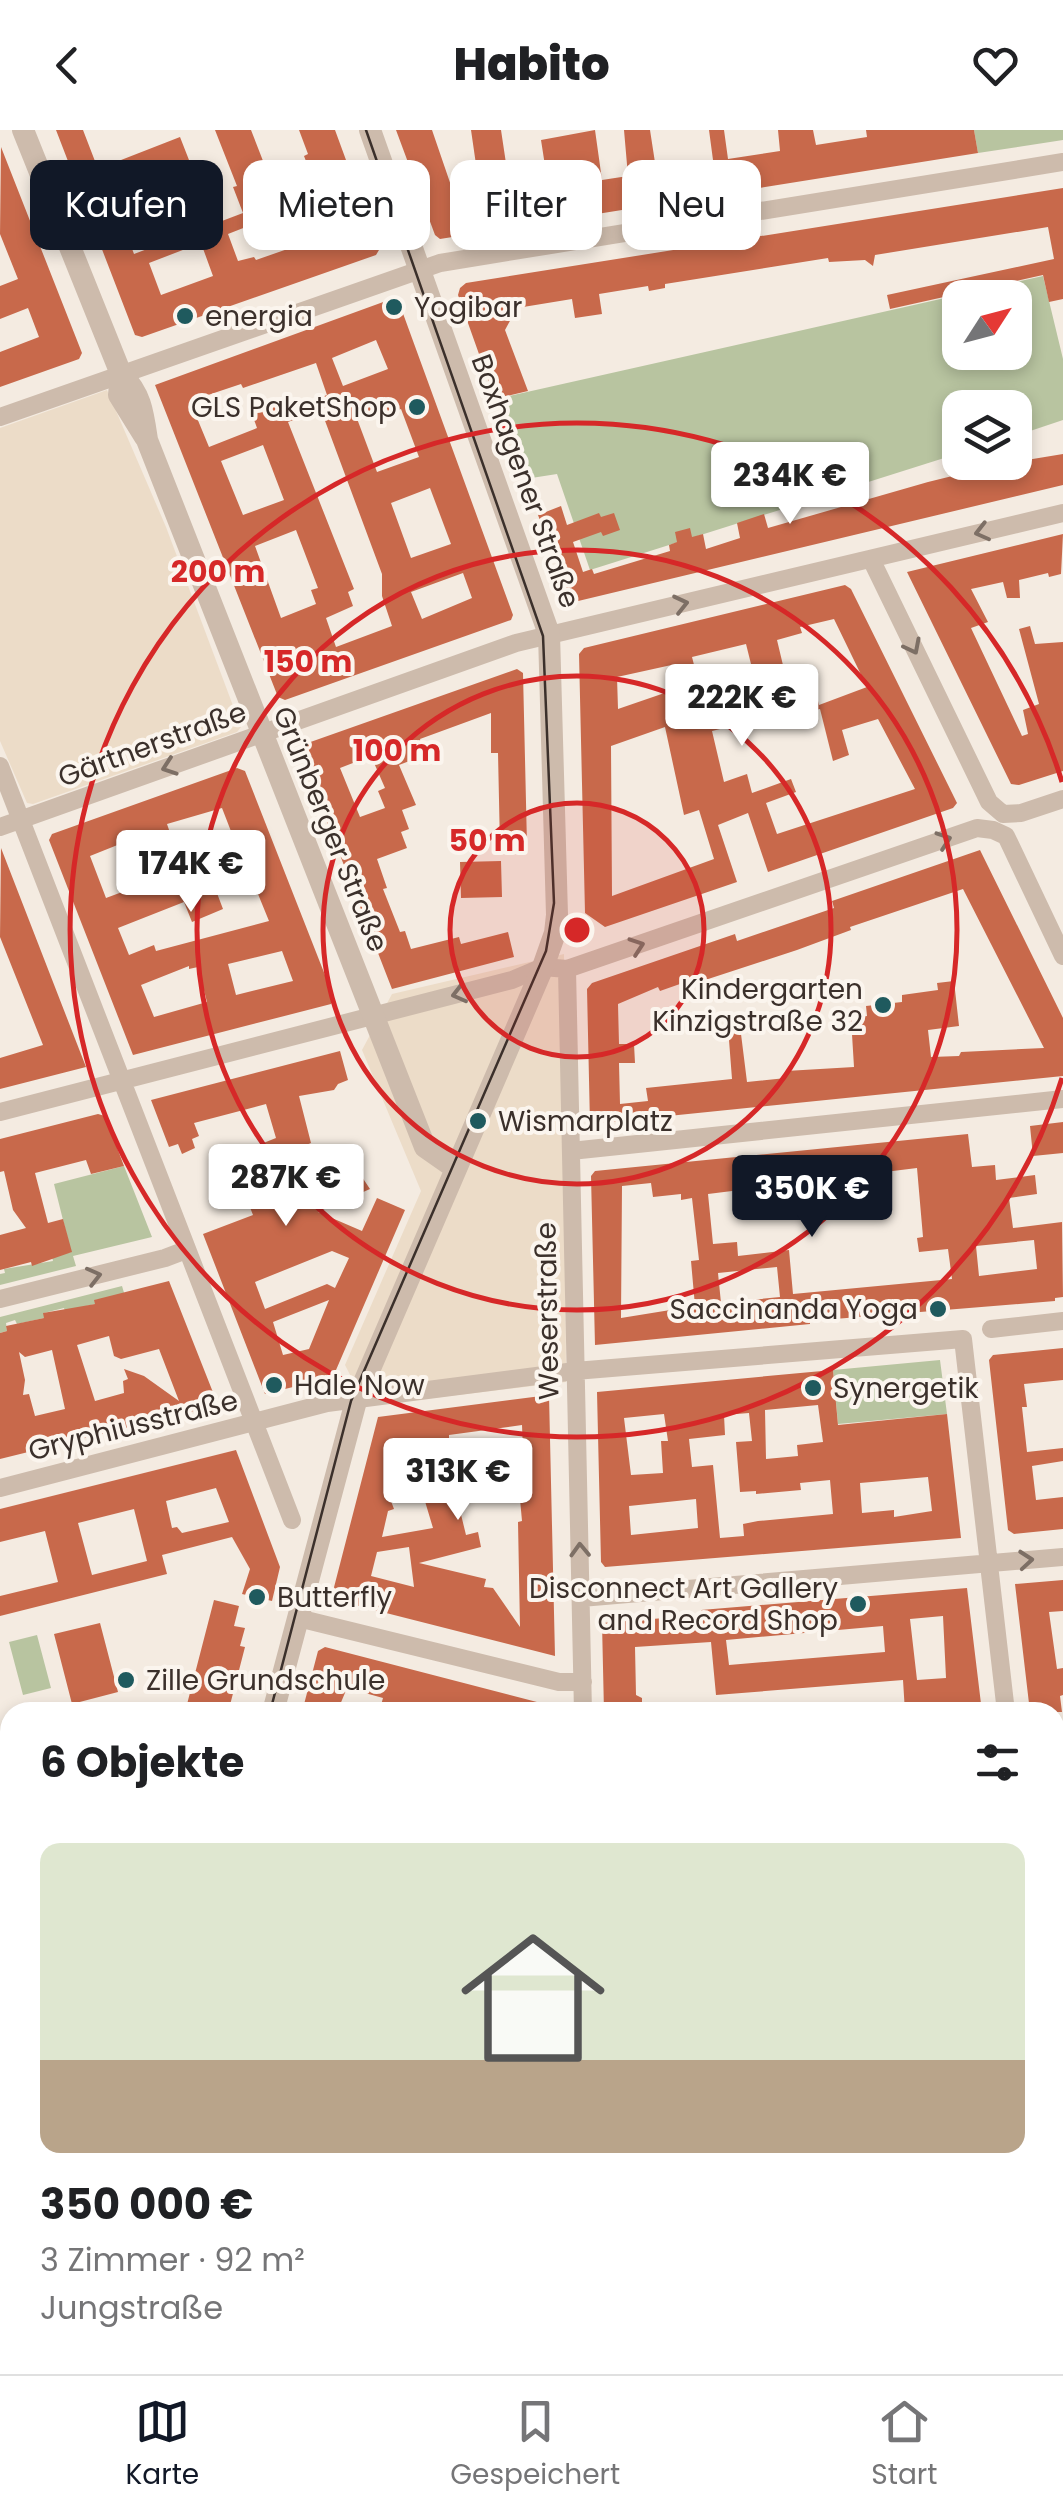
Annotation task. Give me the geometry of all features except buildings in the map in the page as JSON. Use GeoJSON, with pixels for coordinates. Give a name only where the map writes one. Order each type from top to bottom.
{"type":"FeatureCollection","features":[{"type":"Feature","properties":{"kind":"street","name":"Grünberger Straße"},"geometry":{"type":"LineString","coordinates":[[23,130],[120,374],[136,388],[147,440],[372,1016]]}},
{"type":"Feature","properties":{"kind":"street","name":"Boxhagener Straße"},"geometry":{"type":"LineString","coordinates":[[276,1702],[356,1401],[455,1168],[555,968],[558,899],[548,634],[370,130]]}},
{"type":"Feature","properties":{"kind":"street"},"geometry":{"type":"LineString","coordinates":[[0,416],[444,262],[1063,162]]}},
{"type":"Feature","properties":{"kind":"street","name":"Gärtnerstraße"},"geometry":{"type":"LineString","coordinates":[[0,827],[548,634],[1063,513]]}},
{"type":"Feature","properties":{"kind":"street"},"geometry":{"type":"LineString","coordinates":[[871,559],[1063,956]]}},
{"type":"Feature","properties":{"kind":"street"},"geometry":{"type":"LineString","coordinates":[[0,766],[292,1520]]}},
{"type":"Feature","properties":{"kind":"street"},"geometry":{"type":"LineString","coordinates":[[0,1112],[555,968],[1063,799]]}},
{"type":"Feature","properties":{"kind":"street","name":"Weserstraße"},"geometry":{"type":"LineString","coordinates":[[555,968],[571,1151],[583,1702]]}},
{"type":"Feature","properties":{"kind":"street"},"geometry":{"type":"LineString","coordinates":[[372,1016],[425,1147],[455,1168]]}},
{"type":"Feature","properties":{"kind":"street"},"geometry":{"type":"LineString","coordinates":[[571,1151],[1063,1098]]}},
{"type":"Feature","properties":{"kind":"street"},"geometry":{"type":"LineString","coordinates":[[0,1299],[186,1250]]}},
{"type":"Feature","properties":{"kind":"street"},"geometry":{"type":"LineString","coordinates":[[991,1329],[1063,1321]]}},
{"type":"Feature","properties":{"kind":"street","name":"Gryphiusstraße"},"geometry":{"type":"LineString","coordinates":[[0,1488],[327,1404],[576,1371],[963,1339],[989,1563]]}},
{"type":"Feature","properties":{"kind":"street"},"geometry":{"type":"LineString","coordinates":[[582,1598],[1063,1557]]}},
{"type":"Feature","properties":{"kind":"street"},"geometry":{"type":"LineString","coordinates":[[989,1563],[1005,1702]]}},
{"type":"Feature","properties":{"kind":"street"},"geometry":{"type":"LineString","coordinates":[[298,1618],[560,1682],[583,1682]]}},
{"type":"Feature","properties":{"kind":"green space"},"geometry":{"type":"Polygon","coordinates":[[[974,130],[1063,130],[1063,140],[978,153],[974,130]]]}},
{"type":"Feature","properties":{"kind":"green space"},"geometry":{"type":"Polygon","coordinates":[[[1043,276],[1063,359],[1063,420],[1032,430],[1032,390],[942,390],[942,459],[590,570],[557,474],[525,479],[496,399],[942,299],[942,370],[1032,370],[1032,280],[1025,280],[1043,276]]]}},
{"type":"Feature","properties":{"kind":"green space"},"geometry":{"type":"Polygon","coordinates":[[[124,1166],[152,1237],[73,1256],[76,1266],[0,1285],[4,1269],[53,1261],[52,1257],[71,1252],[54,1184],[124,1166]]]}},
{"type":"Feature","properties":{"kind":"green space"},"geometry":{"type":"Polygon","coordinates":[[[122,1286],[125,1296],[44,1313],[44,1318],[17,1324],[15,1320],[6,1323],[7,1331],[0,1333],[0,1317],[122,1286]]]}},
{"type":"Feature","properties":{"kind":"green space"},"geometry":{"type":"Polygon","coordinates":[[[940,1360],[947,1414],[838,1424],[833,1370],[940,1360]]]}},
{"type":"Feature","properties":{"kind":"green space"},"geometry":{"type":"Polygon","coordinates":[[[37,1635],[51,1688],[23,1695],[9,1642],[37,1635]]]}},
{"type":"Feature","properties":{"kind":"shaded area"},"geometry":{"type":"Polygon","coordinates":[[[107,390],[166,527],[241,727],[237,732],[27,803],[0,741],[0,428],[107,390]]]}},
{"type":"Feature","properties":{"kind":"shaded area","name":"Wismarplatz"},"geometry":{"type":"Polygon","coordinates":[[[564,954],[566,1382],[366,1406],[345,1365],[421,1191],[362,1050],[392,994],[564,954]]]}},
{"type":"Feature","properties":{"kind":"tram line"},"geometry":{"type":"LineString","coordinates":[[273,1702],[351,1401],[546,951],[554,903],[543,636],[366,130]]}},
{"type":"Feature","properties":{"kind":"place","name":"Yogibar"},"geometry":{"type":"Point","coordinates":[394,307]}},
{"type":"Feature","properties":{"kind":"place","name":"energia"},"geometry":{"type":"Point","coordinates":[185,316]}},
{"type":"Feature","properties":{"kind":"place","name":"GLS PaketShop"},"geometry":{"type":"Point","coordinates":[417,407]}},
{"type":"Feature","properties":{"kind":"place","name":"Kindergarten Kinzigstraße 32"},"geometry":{"type":"Point","coordinates":[883,1005]}},
{"type":"Feature","properties":{"kind":"place","name":"Wismarplatz"},"geometry":{"type":"Point","coordinates":[478,1121]}},
{"type":"Feature","properties":{"kind":"place","name":"Saccinanda Yoga"},"geometry":{"type":"Point","coordinates":[938,1309]}},
{"type":"Feature","properties":{"kind":"place","name":"Hale Now"},"geometry":{"type":"Point","coordinates":[274,1385]}},
{"type":"Feature","properties":{"kind":"place","name":"Synergetik"},"geometry":{"type":"Point","coordinates":[813,1388]}},
{"type":"Feature","properties":{"kind":"place","name":"Butterfly"},"geometry":{"type":"Point","coordinates":[257,1597]}},
{"type":"Feature","properties":{"kind":"place","name":"Disconnect Art Gallery and Record Shop"},"geometry":{"type":"Point","coordinates":[858,1604]}},
{"type":"Feature","properties":{"kind":"place","name":"Zille Grundschule"},"geometry":{"type":"Point","coordinates":[126,1680]}}]}
